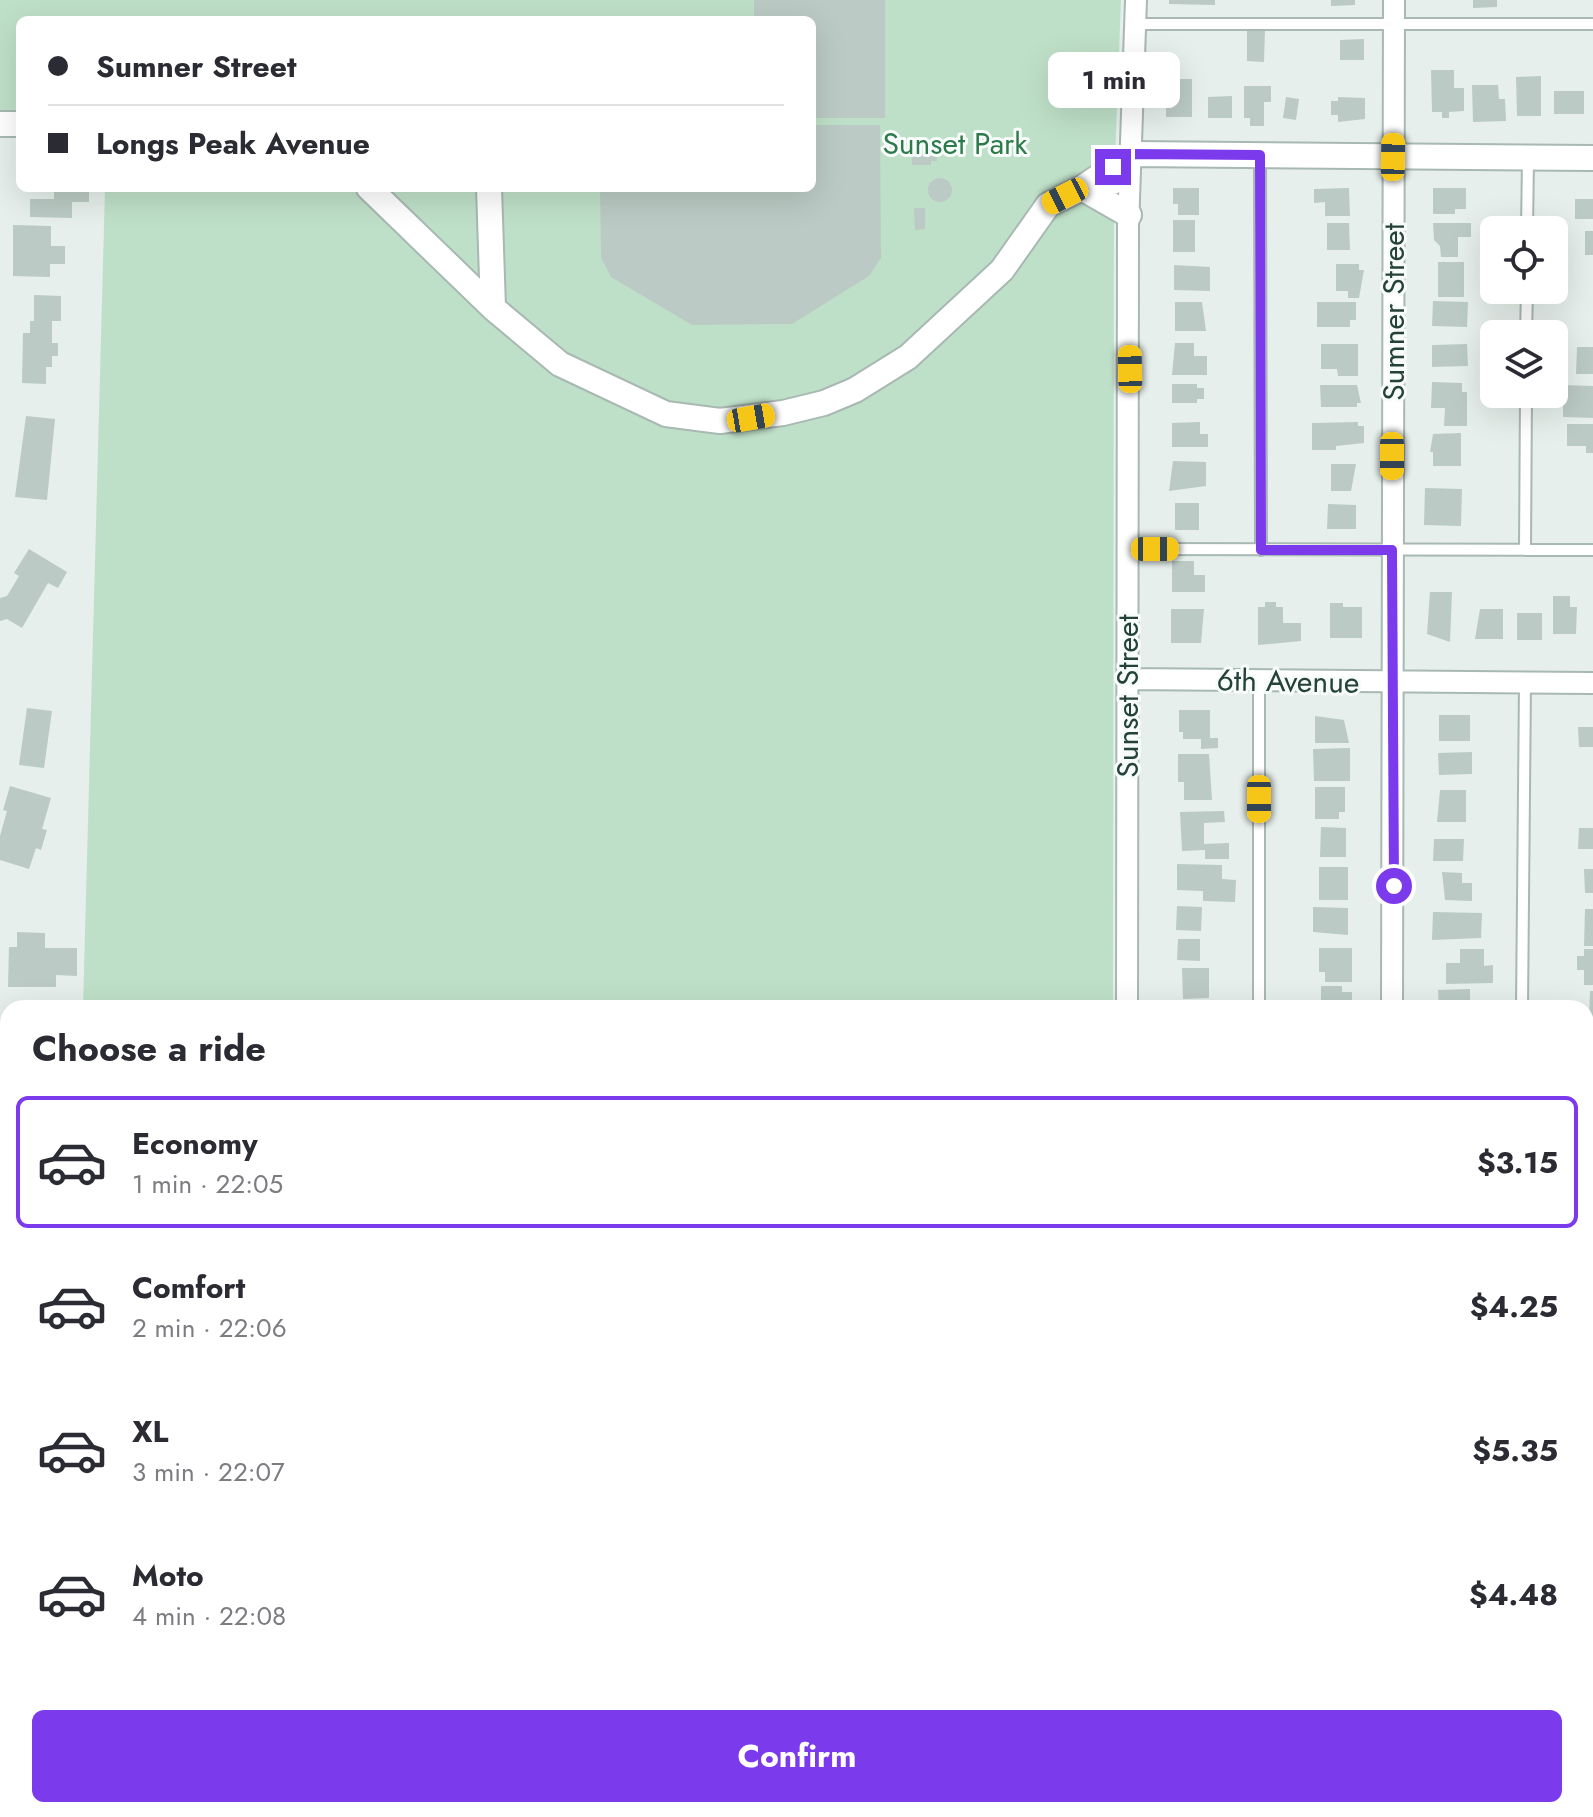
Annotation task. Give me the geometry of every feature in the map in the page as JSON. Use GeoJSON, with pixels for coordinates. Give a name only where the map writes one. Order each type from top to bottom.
{"type":"FeatureCollection","features":[{"type":"Feature","properties":{"kind":"street","name":"Sunset Street"},"geometry":{"type":"LineString","coordinates":[[1127,1000],[1129,215],[1136,0]]}},
{"type":"Feature","properties":{"kind":"street","name":"Sumner Street"},"geometry":{"type":"LineString","coordinates":[[1392,1000],[1394,0]]}},
{"type":"Feature","properties":{"kind":"street"},"geometry":{"type":"LineString","coordinates":[[373,192],[493,308],[560,364],[666,414],[720,421],[783,413],[846,395],[908,357],[1002,270],[1048,205],[1082,188],[1132,154],[1593,158]]}},
{"type":"Feature","properties":{"kind":"street"},"geometry":{"type":"LineString","coordinates":[[1082,188],[1129,215]]}},
{"type":"Feature","properties":{"kind":"street"},"geometry":{"type":"LineString","coordinates":[[489,192],[493,308]]}},
{"type":"Feature","properties":{"kind":"street","name":"6th Avenue"},"geometry":{"type":"LineString","coordinates":[[1128,679],[1593,683]]}},
{"type":"Feature","properties":{"kind":"lane"},"geometry":{"type":"LineString","coordinates":[[1136,24],[1593,24]]}},
{"type":"Feature","properties":{"kind":"lane"},"geometry":{"type":"LineString","coordinates":[[1260,155],[1261,550]]}},
{"type":"Feature","properties":{"kind":"lane"},"geometry":{"type":"LineString","coordinates":[[1527,216],[1528,158]]}},
{"type":"Feature","properties":{"kind":"lane"},"geometry":{"type":"LineString","coordinates":[[1525,550],[1526,408]]}},
{"type":"Feature","properties":{"kind":"lane"},"geometry":{"type":"LineString","coordinates":[[1128,549],[1593,550]]}},
{"type":"Feature","properties":{"kind":"lane"},"geometry":{"type":"LineString","coordinates":[[1259,680],[1259,1000]]}},
{"type":"Feature","properties":{"kind":"lane"},"geometry":{"type":"LineString","coordinates":[[1522,1000],[1525,683]]}},
{"type":"Feature","properties":{"kind":"green space","name":"Sunset Park"},"geometry":{"type":"Polygon","coordinates":[[[0,0],[1121,0],[1114,188],[1113,1000],[83,1000],[105,192],[816,192],[816,16],[16,16],[16,110],[0,110],[0,0]]]}},
{"type":"Feature","properties":{"kind":"building"},"geometry":{"type":"Polygon","coordinates":[[[754,0],[885,0],[885,118],[816,118],[816,16],[754,16],[754,0]]]}},
{"type":"Feature","properties":{"kind":"building"},"geometry":{"type":"Polygon","coordinates":[[[1169,0],[1215,0],[1215,5],[1169,4],[1169,0]]]}},
{"type":"Feature","properties":{"kind":"building"},"geometry":{"type":"Polygon","coordinates":[[[1331,0],[1355,0],[1355,5],[1331,6],[1331,0]]]}},
{"type":"Feature","properties":{"kind":"building"},"geometry":{"type":"Polygon","coordinates":[[[1473,0],[1497,0],[1497,7],[1473,8],[1473,0]]]}},
{"type":"Feature","properties":{"kind":"building"},"geometry":{"type":"Polygon","coordinates":[[[1247,30],[1265,30],[1264,62],[1247,61],[1247,30]]]}},
{"type":"Feature","properties":{"kind":"building"},"geometry":{"type":"Polygon","coordinates":[[[1364,39],[1364,60],[1340,60],[1340,40],[1364,39]]]}},
{"type":"Feature","properties":{"kind":"building"},"geometry":{"type":"Polygon","coordinates":[[[1431,70],[1454,70],[1454,88],[1464,88],[1464,111],[1449,112],[1449,118],[1442,118],[1442,112],[1432,112],[1431,70]]]}},
{"type":"Feature","properties":{"kind":"building"},"geometry":{"type":"Polygon","coordinates":[[[1541,76],[1541,116],[1517,116],[1516,77],[1541,76]]]}},
{"type":"Feature","properties":{"kind":"building"},"geometry":{"type":"Polygon","coordinates":[[[1172,79],[1192,79],[1192,117],[1166,117],[1166,99],[1172,99],[1172,79]]]}},
{"type":"Feature","properties":{"kind":"building"},"geometry":{"type":"Polygon","coordinates":[[[1472,85],[1498,85],[1499,99],[1505,99],[1506,121],[1473,122],[1472,85]]]}},
{"type":"Feature","properties":{"kind":"building"},"geometry":{"type":"Polygon","coordinates":[[[1244,86],[1271,86],[1271,102],[1264,102],[1264,126],[1250,126],[1250,118],[1244,118],[1244,86]]]}},
{"type":"Feature","properties":{"kind":"building"},"geometry":{"type":"Polygon","coordinates":[[[1554,91],[1584,91],[1584,114],[1554,114],[1554,91]]]}},
{"type":"Feature","properties":{"kind":"building"},"geometry":{"type":"Polygon","coordinates":[[[1232,96],[1232,118],[1208,118],[1208,97],[1232,96]]]}},
{"type":"Feature","properties":{"kind":"building"},"geometry":{"type":"Polygon","coordinates":[[[1286,97],[1299,99],[1296,120],[1283,118],[1286,97]]]}},
{"type":"Feature","properties":{"kind":"building"},"geometry":{"type":"Polygon","coordinates":[[[1338,97],[1365,98],[1365,119],[1338,122],[1338,115],[1331,115],[1331,101],[1338,101],[1338,97]]]}},
{"type":"Feature","properties":{"kind":"building"},"geometry":{"type":"Polygon","coordinates":[[[816,125],[880,125],[881,258],[869,276],[792,324],[692,325],[611,277],[601,258],[600,192],[816,192],[816,125]]]}},
{"type":"Feature","properties":{"kind":"building"},"geometry":{"type":"Polygon","coordinates":[[[912,149],[932,149],[932,154],[937,154],[937,161],[931,161],[931,165],[912,165],[912,149]]]}},
{"type":"Feature","properties":{"kind":"building"},"geometry":{"type":"Polygon","coordinates":[[[940,178],[949,181],[952,190],[949,199],[940,202],[931,199],[928,190],[931,181],[940,178]]]}},
{"type":"Feature","properties":{"kind":"building"},"geometry":{"type":"Polygon","coordinates":[[[1173,188],[1199,188],[1199,215],[1178,215],[1178,204],[1173,204],[1173,188]]]}},
{"type":"Feature","properties":{"kind":"building"},"geometry":{"type":"Polygon","coordinates":[[[1349,188],[1350,216],[1325,216],[1325,202],[1314,203],[1314,189],[1349,188]]]}},
{"type":"Feature","properties":{"kind":"building"},"geometry":{"type":"Polygon","coordinates":[[[1433,188],[1466,188],[1466,209],[1455,209],[1455,214],[1433,214],[1433,188]]]}},
{"type":"Feature","properties":{"kind":"building"},"geometry":{"type":"Polygon","coordinates":[[[54,192],[89,192],[89,202],[72,202],[72,218],[30,217],[30,199],[54,199],[54,192]]]}},
{"type":"Feature","properties":{"kind":"building"},"geometry":{"type":"Polygon","coordinates":[[[1575,199],[1593,199],[1593,219],[1575,219],[1575,199]]]}},
{"type":"Feature","properties":{"kind":"building"},"geometry":{"type":"Polygon","coordinates":[[[914,208],[925,208],[925,229],[915,230],[914,208]]]}},
{"type":"Feature","properties":{"kind":"building"},"geometry":{"type":"Polygon","coordinates":[[[1173,220],[1195,220],[1195,252],[1173,252],[1173,220]]]}},
{"type":"Feature","properties":{"kind":"building"},"geometry":{"type":"Polygon","coordinates":[[[1327,223],[1349,223],[1350,250],[1327,250],[1327,223]]]}},
{"type":"Feature","properties":{"kind":"building"},"geometry":{"type":"Polygon","coordinates":[[[1433,223],[1471,223],[1471,237],[1458,237],[1458,257],[1441,257],[1440,246],[1434,240],[1433,223]]]}},
{"type":"Feature","properties":{"kind":"building"},"geometry":{"type":"Polygon","coordinates":[[[13,225],[51,226],[51,246],[65,246],[65,264],[50,264],[50,277],[13,276],[13,225]]]}},
{"type":"Feature","properties":{"kind":"building"},"geometry":{"type":"Polygon","coordinates":[[[1585,231],[1593,231],[1593,255],[1585,255],[1585,231]]]}},
{"type":"Feature","properties":{"kind":"building"},"geometry":{"type":"Polygon","coordinates":[[[1438,262],[1464,262],[1464,297],[1438,297],[1438,262]]]}},
{"type":"Feature","properties":{"kind":"building"},"geometry":{"type":"Polygon","coordinates":[[[1336,264],[1359,264],[1359,270],[1364,270],[1359,298],[1348,298],[1348,291],[1336,291],[1336,264]]]}},
{"type":"Feature","properties":{"kind":"building"},"geometry":{"type":"Polygon","coordinates":[[[1174,265],[1210,267],[1210,291],[1174,290],[1174,265]]]}},
{"type":"Feature","properties":{"kind":"building"},"geometry":{"type":"Polygon","coordinates":[[[34,295],[61,296],[61,321],[52,321],[52,343],[58,343],[58,356],[52,356],[52,367],[46,367],[46,384],[22,383],[23,333],[30,333],[30,321],[34,321],[34,295]]]}},
{"type":"Feature","properties":{"kind":"building"},"geometry":{"type":"Polygon","coordinates":[[[1433,301],[1468,302],[1467,327],[1432,326],[1433,301]]]}},
{"type":"Feature","properties":{"kind":"building"},"geometry":{"type":"Polygon","coordinates":[[[1175,302],[1202,302],[1206,331],[1175,331],[1175,302]]]}},
{"type":"Feature","properties":{"kind":"building"},"geometry":{"type":"Polygon","coordinates":[[[1317,302],[1356,302],[1356,320],[1350,320],[1350,327],[1317,327],[1317,302]]]}},
{"type":"Feature","properties":{"kind":"building"},"geometry":{"type":"Polygon","coordinates":[[[1175,343],[1194,343],[1194,356],[1207,356],[1207,375],[1172,375],[1175,343]]]}},
{"type":"Feature","properties":{"kind":"building"},"geometry":{"type":"Polygon","coordinates":[[[1321,344],[1358,344],[1358,376],[1338,376],[1337,369],[1321,369],[1321,344]]]}},
{"type":"Feature","properties":{"kind":"building"},"geometry":{"type":"Polygon","coordinates":[[[1467,344],[1468,366],[1432,367],[1432,345],[1467,344]]]}},
{"type":"Feature","properties":{"kind":"building"},"geometry":{"type":"Polygon","coordinates":[[[1577,347],[1593,347],[1593,374],[1576,374],[1577,347]]]}},
{"type":"Feature","properties":{"kind":"building"},"geometry":{"type":"Polygon","coordinates":[[[1432,382],[1462,383],[1462,392],[1467,392],[1467,426],[1444,426],[1445,408],[1431,408],[1432,382]]]}},
{"type":"Feature","properties":{"kind":"building"},"geometry":{"type":"Polygon","coordinates":[[[1172,384],[1197,384],[1197,388],[1204,388],[1204,399],[1197,399],[1197,403],[1172,403],[1172,384]]]}},
{"type":"Feature","properties":{"kind":"building"},"geometry":{"type":"Polygon","coordinates":[[[1320,385],[1357,385],[1361,403],[1357,403],[1357,407],[1321,407],[1320,385]]]}},
{"type":"Feature","properties":{"kind":"building"},"geometry":{"type":"Polygon","coordinates":[[[1568,385],[1593,386],[1593,418],[1563,417],[1563,408],[1568,408],[1568,385]]]}},
{"type":"Feature","properties":{"kind":"building"},"geometry":{"type":"Polygon","coordinates":[[[26,416],[55,419],[47,500],[15,497],[26,416]]]}},
{"type":"Feature","properties":{"kind":"building"},"geometry":{"type":"Polygon","coordinates":[[[1200,422],[1200,434],[1208,434],[1208,447],[1172,447],[1172,423],[1200,422]]]}},
{"type":"Feature","properties":{"kind":"building"},"geometry":{"type":"Polygon","coordinates":[[[1358,422],[1358,426],[1364,426],[1364,443],[1336,446],[1336,450],[1312,450],[1312,423],[1358,422]]]}},
{"type":"Feature","properties":{"kind":"building"},"geometry":{"type":"Polygon","coordinates":[[[1567,424],[1593,424],[1593,453],[1586,453],[1586,446],[1567,446],[1567,424]]]}},
{"type":"Feature","properties":{"kind":"building"},"geometry":{"type":"Polygon","coordinates":[[[1461,433],[1461,466],[1433,466],[1433,452],[1430,452],[1433,434],[1461,433]]]}},
{"type":"Feature","properties":{"kind":"building"},"geometry":{"type":"Polygon","coordinates":[[[1173,461],[1206,462],[1206,486],[1169,491],[1173,461]]]}},
{"type":"Feature","properties":{"kind":"building"},"geometry":{"type":"Polygon","coordinates":[[[1331,464],[1356,464],[1351,491],[1331,491],[1331,464]]]}},
{"type":"Feature","properties":{"kind":"building"},"geometry":{"type":"Polygon","coordinates":[[[1425,488],[1462,489],[1461,526],[1424,525],[1425,488]]]}},
{"type":"Feature","properties":{"kind":"building"},"geometry":{"type":"Polygon","coordinates":[[[1175,503],[1199,503],[1199,530],[1175,530],[1175,503]]]}},
{"type":"Feature","properties":{"kind":"building"},"geometry":{"type":"Polygon","coordinates":[[[1328,504],[1356,505],[1356,529],[1327,529],[1328,504]]]}},
{"type":"Feature","properties":{"kind":"building"},"geometry":{"type":"Polygon","coordinates":[[[29,549],[67,572],[58,588],[48,583],[22,628],[7,619],[0,621],[0,598],[7,596],[19,576],[14,573],[29,549]]]}},
{"type":"Feature","properties":{"kind":"building"},"geometry":{"type":"Polygon","coordinates":[[[1172,561],[1194,561],[1194,575],[1205,575],[1205,592],[1172,592],[1172,561]]]}},
{"type":"Feature","properties":{"kind":"building"},"geometry":{"type":"Polygon","coordinates":[[[1430,592],[1452,592],[1450,642],[1427,634],[1430,592]]]}},
{"type":"Feature","properties":{"kind":"building"},"geometry":{"type":"Polygon","coordinates":[[[1553,596],[1570,596],[1570,607],[1577,607],[1576,634],[1553,634],[1553,596]]]}},
{"type":"Feature","properties":{"kind":"building"},"geometry":{"type":"Polygon","coordinates":[[[1265,602],[1276,602],[1276,607],[1283,607],[1283,623],[1301,623],[1301,641],[1258,645],[1258,607],[1265,607],[1265,602]]]}},
{"type":"Feature","properties":{"kind":"building"},"geometry":{"type":"Polygon","coordinates":[[[1330,603],[1362,607],[1362,638],[1330,638],[1330,603]]]}},
{"type":"Feature","properties":{"kind":"building"},"geometry":{"type":"Polygon","coordinates":[[[1171,609],[1204,609],[1201,643],[1171,643],[1171,609]]]}},
{"type":"Feature","properties":{"kind":"building"},"geometry":{"type":"Polygon","coordinates":[[[1480,609],[1503,609],[1503,639],[1475,639],[1480,609]]]}},
{"type":"Feature","properties":{"kind":"building"},"geometry":{"type":"Polygon","coordinates":[[[1517,613],[1542,613],[1542,640],[1517,640],[1517,613]]]}},
{"type":"Feature","properties":{"kind":"building"},"geometry":{"type":"Polygon","coordinates":[[[27,708],[52,711],[44,768],[19,765],[27,708]]]}},
{"type":"Feature","properties":{"kind":"building"},"geometry":{"type":"Polygon","coordinates":[[[1179,710],[1210,710],[1210,738],[1218,738],[1218,748],[1201,749],[1201,739],[1183,739],[1183,732],[1179,732],[1179,710]]]}},
{"type":"Feature","properties":{"kind":"building"},"geometry":{"type":"Polygon","coordinates":[[[1439,715],[1470,715],[1470,741],[1439,741],[1439,715]]]}},
{"type":"Feature","properties":{"kind":"building"},"geometry":{"type":"Polygon","coordinates":[[[1315,716],[1344,720],[1349,743],[1315,743],[1315,716]]]}},
{"type":"Feature","properties":{"kind":"building"},"geometry":{"type":"Polygon","coordinates":[[[1578,727],[1593,727],[1593,747],[1579,747],[1578,727]]]}},
{"type":"Feature","properties":{"kind":"building"},"geometry":{"type":"Polygon","coordinates":[[[1350,748],[1350,781],[1314,781],[1313,749],[1350,748]]]}},
{"type":"Feature","properties":{"kind":"building"},"geometry":{"type":"Polygon","coordinates":[[[1472,752],[1472,774],[1439,775],[1438,753],[1472,752]]]}},
{"type":"Feature","properties":{"kind":"building"},"geometry":{"type":"Polygon","coordinates":[[[1178,754],[1209,754],[1212,800],[1184,800],[1184,782],[1178,782],[1178,754]]]}},
{"type":"Feature","properties":{"kind":"building"},"geometry":{"type":"Polygon","coordinates":[[[10,786],[51,798],[42,829],[47,830],[41,850],[36,848],[29,869],[0,860],[0,836],[7,811],[3,810],[10,786]]]}},
{"type":"Feature","properties":{"kind":"building"},"geometry":{"type":"Polygon","coordinates":[[[1315,787],[1345,787],[1345,812],[1339,812],[1339,819],[1315,819],[1315,787]]]}},
{"type":"Feature","properties":{"kind":"building"},"geometry":{"type":"Polygon","coordinates":[[[1440,790],[1466,790],[1466,822],[1437,822],[1440,790]]]}},
{"type":"Feature","properties":{"kind":"building"},"geometry":{"type":"Polygon","coordinates":[[[1224,811],[1225,822],[1204,823],[1204,844],[1229,843],[1229,859],[1205,859],[1205,850],[1182,851],[1180,812],[1224,811]]]}},
{"type":"Feature","properties":{"kind":"building"},"geometry":{"type":"Polygon","coordinates":[[[1321,827],[1346,828],[1346,857],[1320,857],[1321,827]]]}},
{"type":"Feature","properties":{"kind":"building"},"geometry":{"type":"Polygon","coordinates":[[[1579,828],[1593,828],[1593,849],[1578,849],[1579,828]]]}},
{"type":"Feature","properties":{"kind":"building"},"geometry":{"type":"Polygon","coordinates":[[[1434,839],[1464,839],[1463,861],[1433,861],[1434,839]]]}},
{"type":"Feature","properties":{"kind":"building"},"geometry":{"type":"Polygon","coordinates":[[[1177,864],[1222,865],[1222,879],[1236,880],[1235,902],[1203,901],[1203,891],[1177,890],[1177,864]]]}},
{"type":"Feature","properties":{"kind":"building"},"geometry":{"type":"Polygon","coordinates":[[[1319,867],[1348,867],[1348,900],[1319,900],[1319,867]]]}},
{"type":"Feature","properties":{"kind":"building"},"geometry":{"type":"Polygon","coordinates":[[[1584,869],[1593,869],[1593,893],[1585,893],[1584,869]]]}},
{"type":"Feature","properties":{"kind":"building"},"geometry":{"type":"Polygon","coordinates":[[[1442,872],[1462,873],[1462,883],[1472,883],[1472,901],[1445,900],[1442,872]]]}},
{"type":"Feature","properties":{"kind":"building"},"geometry":{"type":"Polygon","coordinates":[[[1177,906],[1202,907],[1201,931],[1176,930],[1177,906]]]}},
{"type":"Feature","properties":{"kind":"building"},"geometry":{"type":"Polygon","coordinates":[[[1313,907],[1348,908],[1348,935],[1313,932],[1313,907]]]}},
{"type":"Feature","properties":{"kind":"building"},"geometry":{"type":"Polygon","coordinates":[[[1585,909],[1593,909],[1593,946],[1584,946],[1585,909]]]}},
{"type":"Feature","properties":{"kind":"building"},"geometry":{"type":"Polygon","coordinates":[[[1433,912],[1482,913],[1481,938],[1432,940],[1433,912]]]}},
{"type":"Feature","properties":{"kind":"building"},"geometry":{"type":"Polygon","coordinates":[[[17,932],[45,933],[45,948],[77,948],[77,976],[56,975],[56,987],[8,987],[9,947],[17,947],[17,932]]]}},
{"type":"Feature","properties":{"kind":"building"},"geometry":{"type":"Polygon","coordinates":[[[1178,939],[1200,939],[1200,961],[1177,960],[1178,939]]]}},
{"type":"Feature","properties":{"kind":"building"},"geometry":{"type":"Polygon","coordinates":[[[1319,948],[1352,948],[1352,982],[1325,982],[1325,972],[1319,972],[1319,948]]]}},
{"type":"Feature","properties":{"kind":"building"},"geometry":{"type":"Polygon","coordinates":[[[1460,949],[1484,949],[1484,966],[1493,965],[1493,983],[1446,984],[1446,963],[1460,963],[1460,949]]]}},
{"type":"Feature","properties":{"kind":"building"},"geometry":{"type":"Polygon","coordinates":[[[1584,949],[1593,949],[1593,985],[1584,985],[1584,970],[1577,970],[1577,956],[1584,956],[1584,949]]]}},
{"type":"Feature","properties":{"kind":"building"},"geometry":{"type":"Polygon","coordinates":[[[1182,968],[1209,968],[1209,998],[1183,999],[1182,968]]]}},
{"type":"Feature","properties":{"kind":"building"},"geometry":{"type":"Polygon","coordinates":[[[1321,986],[1342,986],[1342,992],[1352,992],[1352,1000],[1321,1000],[1321,986]]]}},
{"type":"Feature","properties":{"kind":"building"},"geometry":{"type":"Polygon","coordinates":[[[1470,989],[1470,1000],[1439,1000],[1438,990],[1470,989]]]}},
{"type":"Feature","properties":{"kind":"route"},"geometry":{"type":"LineString","coordinates":[[1113,167],[1132,154],[1260,155],[1261,550],[1392,550],[1394,886]]}}]}
